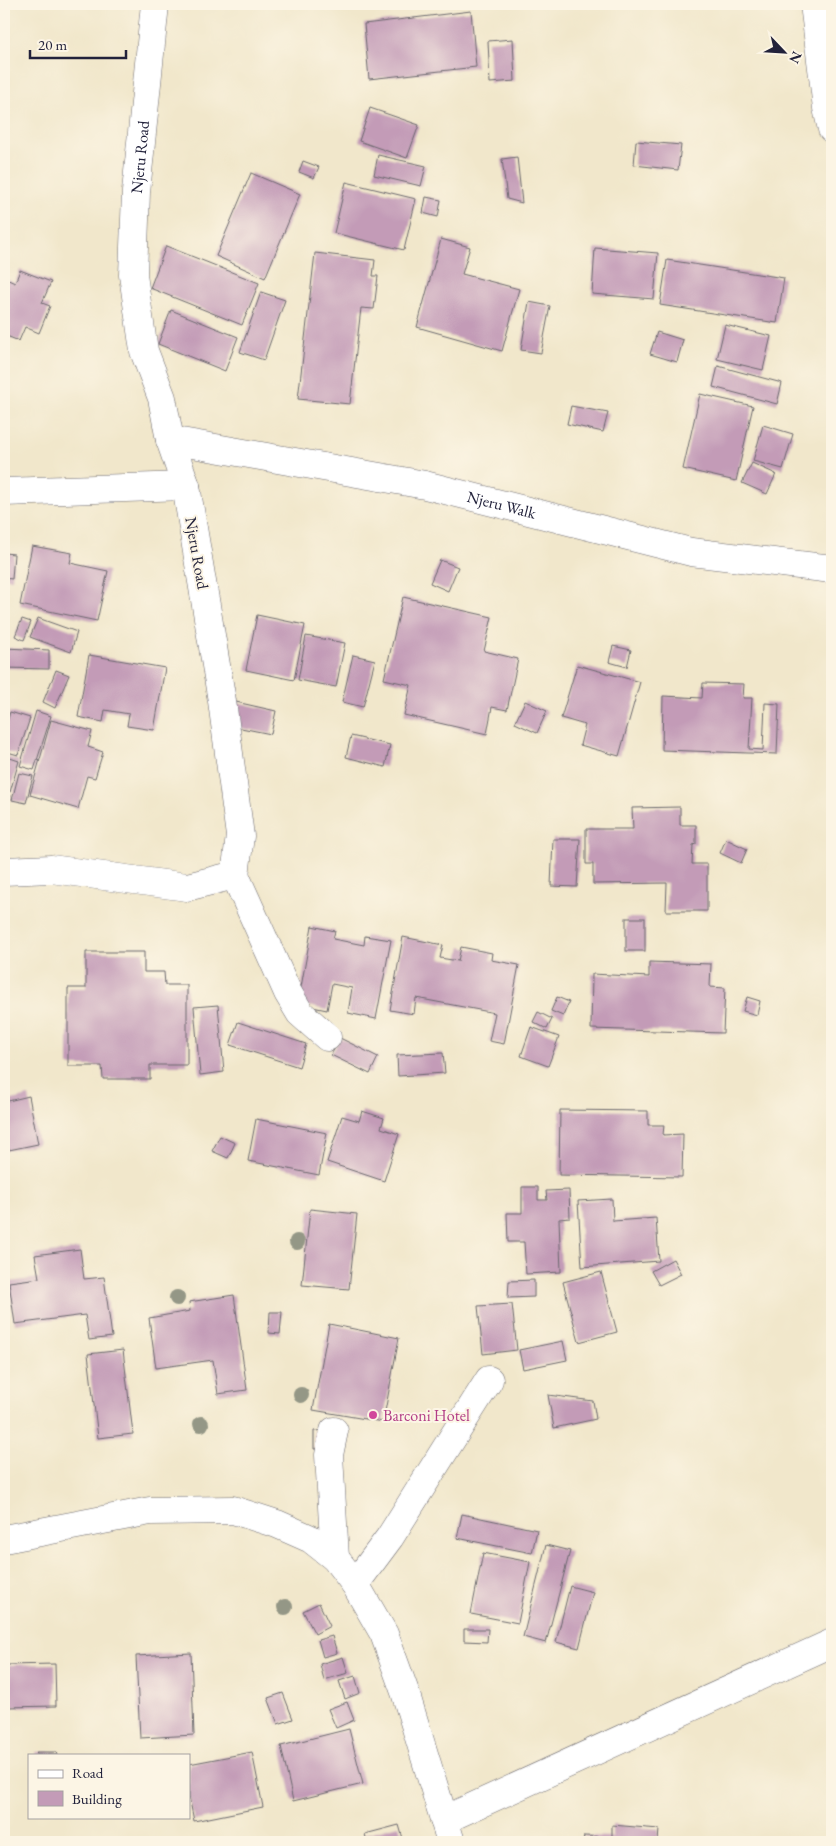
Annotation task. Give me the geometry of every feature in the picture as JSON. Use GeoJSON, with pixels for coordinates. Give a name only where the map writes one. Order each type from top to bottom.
{"type":"FeatureCollection","features":[{"type":"Feature","properties":{"kind":"street","name":"Njeru Road"},"geometry":{"type":"LineString","coordinates":[[155,4],[136,192],[132,275],[144,351],[162,398],[170,440],[186,486],[222,701],[240,836],[235,875]]}},
{"type":"Feature","properties":{"kind":"street"},"geometry":{"type":"LineString","coordinates":[[814,4],[827,108],[832,129]]}},
{"type":"Feature","properties":{"kind":"street","name":"Njeru Walk"},"geometry":{"type":"LineString","coordinates":[[170,440],[425,485],[691,552],[832,569]]}},
{"type":"Feature","properties":{"kind":"street"},"geometry":{"type":"LineString","coordinates":[[4,492],[186,486]]}},
{"type":"Feature","properties":{"kind":"street"},"geometry":{"type":"LineString","coordinates":[[4,871],[51,869],[187,887],[235,875],[288,993],[300,1013],[327,1037]]}},
{"type":"Feature","properties":{"kind":"street"},"geometry":{"type":"LineString","coordinates":[[356,1584],[390,1537],[489,1380]]}},
{"type":"Feature","properties":{"kind":"street"},"geometry":{"type":"LineString","coordinates":[[334,1431],[329,1455],[335,1558]]}},
{"type":"Feature","properties":{"kind":"street"},"geometry":{"type":"LineString","coordinates":[[4,1539],[150,1511],[233,1510],[277,1524],[311,1539],[335,1558],[356,1584],[384,1634],[405,1692],[448,1831],[832,1643]]}},
{"type":"Feature","properties":{"kind":"building"},"geometry":{"type":"Polygon","coordinates":[[[471,11],[476,67],[369,79],[364,24],[471,11]]]}},
{"type":"Feature","properties":{"kind":"building"},"geometry":{"type":"Polygon","coordinates":[[[513,39],[515,81],[490,83],[488,41],[513,39]]]}},
{"type":"Feature","properties":{"kind":"building"},"geometry":{"type":"Polygon","coordinates":[[[370,108],[419,125],[407,158],[359,141],[370,108]]]}},
{"type":"Feature","properties":{"kind":"building"},"geometry":{"type":"Polygon","coordinates":[[[636,141],[681,145],[678,170],[634,165],[636,141]]]}},
{"type":"Feature","properties":{"kind":"building"},"geometry":{"type":"Polygon","coordinates":[[[378,155],[426,166],[421,186],[374,175],[378,155]]]}},
{"type":"Feature","properties":{"kind":"building"},"geometry":{"type":"Polygon","coordinates":[[[517,157],[522,203],[507,199],[502,159],[517,157]]]}},
{"type":"Feature","properties":{"kind":"building"},"geometry":{"type":"Polygon","coordinates":[[[303,161],[319,167],[314,178],[299,172],[303,161]]]}},
{"type":"Feature","properties":{"kind":"building"},"geometry":{"type":"Polygon","coordinates":[[[251,173],[300,194],[265,278],[216,256],[251,173]]]}},
{"type":"Feature","properties":{"kind":"building"},"geometry":{"type":"Polygon","coordinates":[[[346,182],[416,199],[404,250],[334,233],[346,182]]]}},
{"type":"Feature","properties":{"kind":"building"},"geometry":{"type":"Polygon","coordinates":[[[426,197],[441,200],[438,217],[423,213],[426,197]]]}},
{"type":"Feature","properties":{"kind":"building"},"geometry":{"type":"Polygon","coordinates":[[[441,239],[470,247],[462,274],[519,289],[502,351],[417,327],[441,239]]]}},
{"type":"Feature","properties":{"kind":"building"},"geometry":{"type":"Polygon","coordinates":[[[166,246],[259,283],[242,325],[150,288],[166,246]]]}},
{"type":"Feature","properties":{"kind":"building"},"geometry":{"type":"Polygon","coordinates":[[[595,248],[658,253],[654,299],[592,294],[595,248]]]}},
{"type":"Feature","properties":{"kind":"building"},"geometry":{"type":"Polygon","coordinates":[[[315,253],[375,260],[373,276],[378,276],[374,309],[361,308],[350,404],[298,399],[315,253]]]}},
{"type":"Feature","properties":{"kind":"building"},"geometry":{"type":"Polygon","coordinates":[[[667,260],[784,278],[777,323],[660,305],[667,260]]]}},
{"type":"Feature","properties":{"kind":"building"},"geometry":{"type":"Polygon","coordinates":[[[20,270],[51,282],[42,303],[50,306],[39,333],[25,327],[19,341],[4,335],[4,278],[15,283],[20,270]]]}},
{"type":"Feature","properties":{"kind":"building"},"geometry":{"type":"Polygon","coordinates":[[[261,292],[285,300],[264,360],[240,352],[261,292]]]}},
{"type":"Feature","properties":{"kind":"building"},"geometry":{"type":"Polygon","coordinates":[[[529,302],[550,306],[541,353],[521,350],[529,302]]]}},
{"type":"Feature","properties":{"kind":"building"},"geometry":{"type":"Polygon","coordinates":[[[171,310],[238,337],[225,371],[158,344],[171,310]]]}},
{"type":"Feature","properties":{"kind":"building"},"geometry":{"type":"Polygon","coordinates":[[[725,325],[771,336],[763,370],[717,359],[725,325]]]}},
{"type":"Feature","properties":{"kind":"building"},"geometry":{"type":"Polygon","coordinates":[[[657,332],[683,340],[677,362],[650,354],[657,332]]]}},
{"type":"Feature","properties":{"kind":"building"},"geometry":{"type":"Polygon","coordinates":[[[718,366],[782,383],[777,404],[713,387],[718,366]]]}},
{"type":"Feature","properties":{"kind":"building"},"geometry":{"type":"Polygon","coordinates":[[[700,394],[753,406],[736,481],[683,469],[700,394]]]}},
{"type":"Feature","properties":{"kind":"building"},"geometry":{"type":"Polygon","coordinates":[[[571,406],[608,413],[603,432],[567,424],[571,406]]]}},
{"type":"Feature","properties":{"kind":"building"},"geometry":{"type":"Polygon","coordinates":[[[763,425],[793,434],[783,469],[753,461],[763,425]]]}},
{"type":"Feature","properties":{"kind":"building"},"geometry":{"type":"Polygon","coordinates":[[[752,463],[776,474],[767,494],[742,483],[752,463]]]}},
{"type":"Feature","properties":{"kind":"building"},"geometry":{"type":"Polygon","coordinates":[[[32,546],[72,553],[70,563],[108,571],[97,621],[20,605],[32,546]]]}},
{"type":"Feature","properties":{"kind":"building"},"geometry":{"type":"Polygon","coordinates":[[[4,553],[14,554],[12,579],[4,578],[4,553]]]}},
{"type":"Feature","properties":{"kind":"building"},"geometry":{"type":"Polygon","coordinates":[[[440,560],[458,567],[448,591],[430,583],[440,560]]]}},
{"type":"Feature","properties":{"kind":"building"},"geometry":{"type":"Polygon","coordinates":[[[403,597],[492,617],[484,651],[518,659],[507,710],[492,707],[487,734],[404,715],[411,685],[384,679],[403,597]]]}},
{"type":"Feature","properties":{"kind":"building"},"geometry":{"type":"Polygon","coordinates":[[[257,615],[305,625],[294,680],[246,670],[257,615]]]}},
{"type":"Feature","properties":{"kind":"building"},"geometry":{"type":"Polygon","coordinates":[[[38,618],[77,632],[71,652],[30,637],[38,618]]]}},
{"type":"Feature","properties":{"kind":"building"},"geometry":{"type":"Polygon","coordinates":[[[22,619],[31,622],[24,640],[15,636],[22,619]]]}},
{"type":"Feature","properties":{"kind":"building"},"geometry":{"type":"Polygon","coordinates":[[[306,636],[345,643],[336,687],[298,680],[306,636]]]}},
{"type":"Feature","properties":{"kind":"building"},"geometry":{"type":"Polygon","coordinates":[[[613,646],[631,650],[627,667],[609,662],[613,646]]]}},
{"type":"Feature","properties":{"kind":"building"},"geometry":{"type":"Polygon","coordinates":[[[4,648],[49,650],[49,669],[4,668],[4,648]]]}},
{"type":"Feature","properties":{"kind":"building"},"geometry":{"type":"Polygon","coordinates":[[[89,655],[165,668],[154,730],[127,726],[129,714],[105,710],[103,722],[78,717],[89,655]]]}},
{"type":"Feature","properties":{"kind":"building"},"geometry":{"type":"Polygon","coordinates":[[[353,655],[375,660],[363,707],[342,702],[353,655]]]}},
{"type":"Feature","properties":{"kind":"building"},"geometry":{"type":"Polygon","coordinates":[[[577,665],[640,682],[619,756],[580,745],[585,725],[561,718],[577,665]]]}},
{"type":"Feature","properties":{"kind":"building"},"geometry":{"type":"Polygon","coordinates":[[[56,670],[69,675],[55,708],[43,702],[56,670]]]}},
{"type":"Feature","properties":{"kind":"building"},"geometry":{"type":"Polygon","coordinates":[[[703,683],[744,684],[743,698],[752,698],[749,749],[763,750],[765,703],[779,704],[777,754],[662,750],[663,696],[702,698],[703,683]]]}},
{"type":"Feature","properties":{"kind":"building"},"geometry":{"type":"Polygon","coordinates":[[[525,701],[547,711],[537,733],[515,723],[525,701]]]}},
{"type":"Feature","properties":{"kind":"building"},"geometry":{"type":"Polygon","coordinates":[[[236,702],[276,711],[271,734],[231,726],[236,702]]]}},
{"type":"Feature","properties":{"kind":"building"},"geometry":{"type":"Polygon","coordinates":[[[36,711],[51,716],[34,770],[20,766],[36,711]]]}},
{"type":"Feature","properties":{"kind":"building"},"geometry":{"type":"Polygon","coordinates":[[[10,712],[30,718],[18,755],[4,751],[4,732],[10,712]]]}},
{"type":"Feature","properties":{"kind":"building"},"geometry":{"type":"Polygon","coordinates":[[[51,720],[92,731],[88,747],[103,752],[95,778],[87,776],[78,809],[30,795],[51,720]]]}},
{"type":"Feature","properties":{"kind":"building"},"geometry":{"type":"Polygon","coordinates":[[[351,736],[390,745],[385,767],[346,757],[351,736]]]}},
{"type":"Feature","properties":{"kind":"building"},"geometry":{"type":"Polygon","coordinates":[[[4,756],[19,761],[10,792],[4,790],[4,756]]]}},
{"type":"Feature","properties":{"kind":"building"},"geometry":{"type":"Polygon","coordinates":[[[19,773],[33,776],[26,803],[12,800],[19,773]]]}},
{"type":"Feature","properties":{"kind":"building"},"geometry":{"type":"Polygon","coordinates":[[[4,795],[10,796],[4,820],[4,795]]]}},
{"type":"Feature","properties":{"kind":"building"},"geometry":{"type":"Polygon","coordinates":[[[680,807],[680,825],[696,825],[696,844],[693,845],[692,864],[707,864],[707,911],[666,911],[667,883],[593,884],[593,864],[586,864],[586,829],[633,829],[632,808],[680,807]]]}},
{"type":"Feature","properties":{"kind":"building"},"geometry":{"type":"Polygon","coordinates":[[[553,839],[580,839],[577,887],[551,886],[553,839]]]}},
{"type":"Feature","properties":{"kind":"building"},"geometry":{"type":"Polygon","coordinates":[[[726,839],[747,849],[741,863],[720,853],[726,839]]]}},
{"type":"Feature","properties":{"kind":"building"},"geometry":{"type":"Polygon","coordinates":[[[626,918],[645,918],[645,951],[626,951],[626,918]]]}},
{"type":"Feature","properties":{"kind":"building"},"geometry":{"type":"Polygon","coordinates":[[[312,926],[335,931],[333,939],[364,945],[365,936],[391,940],[376,1019],[348,1013],[352,988],[332,984],[327,1010],[298,1004],[312,926]]]}},
{"type":"Feature","properties":{"kind":"building"},"geometry":{"type":"Polygon","coordinates":[[[403,937],[443,945],[440,958],[458,961],[461,947],[492,953],[491,960],[519,965],[504,1044],[489,1041],[495,1013],[416,998],[414,1014],[390,1010],[403,937]]]}},
{"type":"Feature","properties":{"kind":"building"},"geometry":{"type":"Polygon","coordinates":[[[86,952],[144,952],[144,972],[164,972],[165,985],[187,985],[187,1065],[150,1065],[150,1079],[103,1079],[102,1066],[68,1066],[68,988],[86,988],[86,952]]]}},
{"type":"Feature","properties":{"kind":"building"},"geometry":{"type":"Polygon","coordinates":[[[649,962],[711,964],[710,987],[725,988],[723,1033],[591,1029],[592,974],[649,977],[649,962]]]}},
{"type":"Feature","properties":{"kind":"building"},"geometry":{"type":"Polygon","coordinates":[[[557,997],[569,1002],[563,1016],[551,1011],[557,997]]]}},
{"type":"Feature","properties":{"kind":"building"},"geometry":{"type":"Polygon","coordinates":[[[747,997],[760,1001],[757,1015],[743,1011],[747,997]]]}},
{"type":"Feature","properties":{"kind":"building"},"geometry":{"type":"Polygon","coordinates":[[[218,1005],[224,1072],[200,1075],[194,1007],[218,1005]]]}},
{"type":"Feature","properties":{"kind":"building"},"geometry":{"type":"Polygon","coordinates":[[[538,1012],[552,1019],[547,1029],[533,1022],[538,1012]]]}},
{"type":"Feature","properties":{"kind":"building"},"geometry":{"type":"Polygon","coordinates":[[[238,1022],[306,1044],[299,1067],[230,1045],[238,1022]]]}},
{"type":"Feature","properties":{"kind":"building"},"geometry":{"type":"Polygon","coordinates":[[[531,1027],[559,1037],[548,1066],[521,1056],[531,1027]]]}},
{"type":"Feature","properties":{"kind":"building"},"geometry":{"type":"Polygon","coordinates":[[[340,1038],[378,1057],[370,1074],[331,1055],[340,1038]]]}},
{"type":"Feature","properties":{"kind":"building"},"geometry":{"type":"Polygon","coordinates":[[[443,1053],[445,1073],[398,1076],[397,1055],[443,1053]]]}},
{"type":"Feature","properties":{"kind":"building"},"geometry":{"type":"Polygon","coordinates":[[[29,1096],[38,1144],[4,1151],[4,1102],[29,1096]]]}},
{"type":"Feature","properties":{"kind":"building"},"geometry":{"type":"Polygon","coordinates":[[[560,1110],[648,1111],[648,1125],[664,1125],[663,1135],[683,1134],[682,1177],[559,1175],[560,1110]]]}},
{"type":"Feature","properties":{"kind":"building"},"geometry":{"type":"Polygon","coordinates":[[[362,1111],[384,1118],[381,1128],[399,1134],[384,1181],[327,1162],[342,1116],[359,1121],[362,1111]]]}},
{"type":"Feature","properties":{"kind":"building"},"geometry":{"type":"Polygon","coordinates":[[[256,1119],[327,1133],[319,1175],[248,1161],[256,1119]]]}},
{"type":"Feature","properties":{"kind":"building"},"geometry":{"type":"Polygon","coordinates":[[[220,1136],[235,1143],[228,1158],[212,1151],[220,1136]]]}},
{"type":"Feature","properties":{"kind":"building"},"geometry":{"type":"Polygon","coordinates":[[[522,1187],[538,1187],[538,1200],[547,1200],[546,1191],[569,1190],[570,1218],[559,1219],[561,1272],[526,1274],[524,1242],[508,1242],[507,1213],[522,1213],[522,1187]]]}},
{"type":"Feature","properties":{"kind":"building"},"geometry":{"type":"Polygon","coordinates":[[[612,1199],[613,1221],[656,1218],[659,1261],[582,1267],[578,1201],[612,1199]]]}},
{"type":"Feature","properties":{"kind":"building"},"geometry":{"type":"Polygon","coordinates":[[[310,1209],[357,1214],[349,1289],[302,1285],[310,1209]]]}},
{"type":"Feature","properties":{"kind":"building"},"geometry":{"type":"Polygon","coordinates":[[[80,1249],[84,1279],[104,1277],[112,1337],[89,1340],[85,1315],[15,1324],[9,1282],[39,1278],[35,1255],[80,1249]]]}},
{"type":"Feature","properties":{"kind":"building"},"geometry":{"type":"Polygon","coordinates":[[[673,1259],[681,1274],[659,1285],[651,1271],[673,1259]]]}},
{"type":"Feature","properties":{"kind":"building"},"geometry":{"type":"Polygon","coordinates":[[[601,1272],[617,1332],[579,1342],[563,1282],[601,1272]]]}},
{"type":"Feature","properties":{"kind":"building"},"geometry":{"type":"Polygon","coordinates":[[[534,1280],[534,1297],[508,1298],[509,1281],[534,1280]]]}},
{"type":"Feature","properties":{"kind":"building"},"geometry":{"type":"Polygon","coordinates":[[[234,1295],[247,1390],[218,1394],[213,1360],[156,1368],[149,1318],[190,1311],[189,1302],[234,1295]]]}},
{"type":"Feature","properties":{"kind":"building"},"geometry":{"type":"Polygon","coordinates":[[[512,1304],[517,1350],[483,1354],[478,1306],[512,1304]]]}},
{"type":"Feature","properties":{"kind":"building"},"geometry":{"type":"Polygon","coordinates":[[[270,1312],[282,1312],[280,1334],[269,1333],[270,1312]]]}},
{"type":"Feature","properties":{"kind":"building"},"geometry":{"type":"Polygon","coordinates":[[[329,1324],[399,1338],[383,1422],[313,1410],[329,1324]]]}},
{"type":"Feature","properties":{"kind":"building"},"geometry":{"type":"Polygon","coordinates":[[[563,1341],[567,1360],[523,1369],[519,1350],[563,1341]]]}},
{"type":"Feature","properties":{"kind":"building"},"geometry":{"type":"Polygon","coordinates":[[[123,1350],[133,1434],[98,1438],[88,1354],[123,1350]]]}},
{"type":"Feature","properties":{"kind":"building"},"geometry":{"type":"Polygon","coordinates":[[[548,1395],[593,1401],[596,1419],[554,1428],[548,1395]]]}},
{"type":"Feature","properties":{"kind":"building"},"geometry":{"type":"Polygon","coordinates":[[[326,1430],[327,1448],[314,1449],[314,1431],[326,1430]]]}},
{"type":"Feature","properties":{"kind":"building"},"geometry":{"type":"Polygon","coordinates":[[[462,1514],[537,1530],[532,1553],[457,1538],[462,1514]]]}},
{"type":"Feature","properties":{"kind":"building"},"geometry":{"type":"Polygon","coordinates":[[[546,1545],[570,1551],[546,1643],[523,1637],[546,1545]]]}},
{"type":"Feature","properties":{"kind":"building"},"geometry":{"type":"Polygon","coordinates":[[[483,1553],[530,1562],[518,1623],[471,1614],[483,1553]]]}},
{"type":"Feature","properties":{"kind":"building"},"geometry":{"type":"Polygon","coordinates":[[[570,1586],[593,1592],[579,1648],[556,1642],[570,1586]]]}},
{"type":"Feature","properties":{"kind":"building"},"geometry":{"type":"Polygon","coordinates":[[[319,1603],[330,1626],[315,1634],[303,1611],[319,1603]]]}},
{"type":"Feature","properties":{"kind":"building"},"geometry":{"type":"Polygon","coordinates":[[[464,1629],[488,1629],[487,1642],[464,1641],[464,1629]]]}},
{"type":"Feature","properties":{"kind":"building"},"geometry":{"type":"Polygon","coordinates":[[[332,1636],[337,1653],[323,1657],[318,1640],[332,1636]]]}},
{"type":"Feature","properties":{"kind":"building"},"geometry":{"type":"Polygon","coordinates":[[[191,1653],[194,1735],[140,1738],[136,1656],[191,1653]]]}},
{"type":"Feature","properties":{"kind":"building"},"geometry":{"type":"Polygon","coordinates":[[[343,1657],[348,1673],[324,1680],[320,1664],[343,1657]]]}},
{"type":"Feature","properties":{"kind":"building"},"geometry":{"type":"Polygon","coordinates":[[[55,1664],[56,1706],[7,1707],[6,1665],[55,1664]]]}},
{"type":"Feature","properties":{"kind":"building"},"geometry":{"type":"Polygon","coordinates":[[[355,1676],[360,1693],[345,1699],[339,1681],[355,1676]]]}},
{"type":"Feature","properties":{"kind":"building"},"geometry":{"type":"Polygon","coordinates":[[[283,1693],[293,1719],[278,1724],[268,1698],[283,1693]]]}},
{"type":"Feature","properties":{"kind":"building"},"geometry":{"type":"Polygon","coordinates":[[[347,1702],[354,1720],[336,1728],[328,1709],[347,1702]]]}},
{"type":"Feature","properties":{"kind":"building"},"geometry":{"type":"Polygon","coordinates":[[[349,1729],[363,1784],[293,1801],[281,1746],[349,1729]]]}},
{"type":"Feature","properties":{"kind":"building"},"geometry":{"type":"Polygon","coordinates":[[[36,1752],[56,1752],[57,1754],[37,1754],[36,1752]]]}},
{"type":"Feature","properties":{"kind":"building"},"geometry":{"type":"Polygon","coordinates":[[[252,1752],[263,1807],[194,1821],[190,1801],[190,1764],[252,1752]]]}},
{"type":"Feature","properties":{"kind":"building"},"geometry":{"type":"Polygon","coordinates":[[[399,1825],[404,1842],[367,1842],[365,1834],[399,1825]]]}},
{"type":"Feature","properties":{"kind":"building"},"geometry":{"type":"Polygon","coordinates":[[[612,1825],[659,1829],[658,1842],[583,1842],[584,1836],[612,1837],[612,1825]]]}},
{"type":"Feature","properties":{"kind":"place","name":"Barconi Hotel"},"geometry":{"type":"Point","coordinates":[373,1415]}}]}
